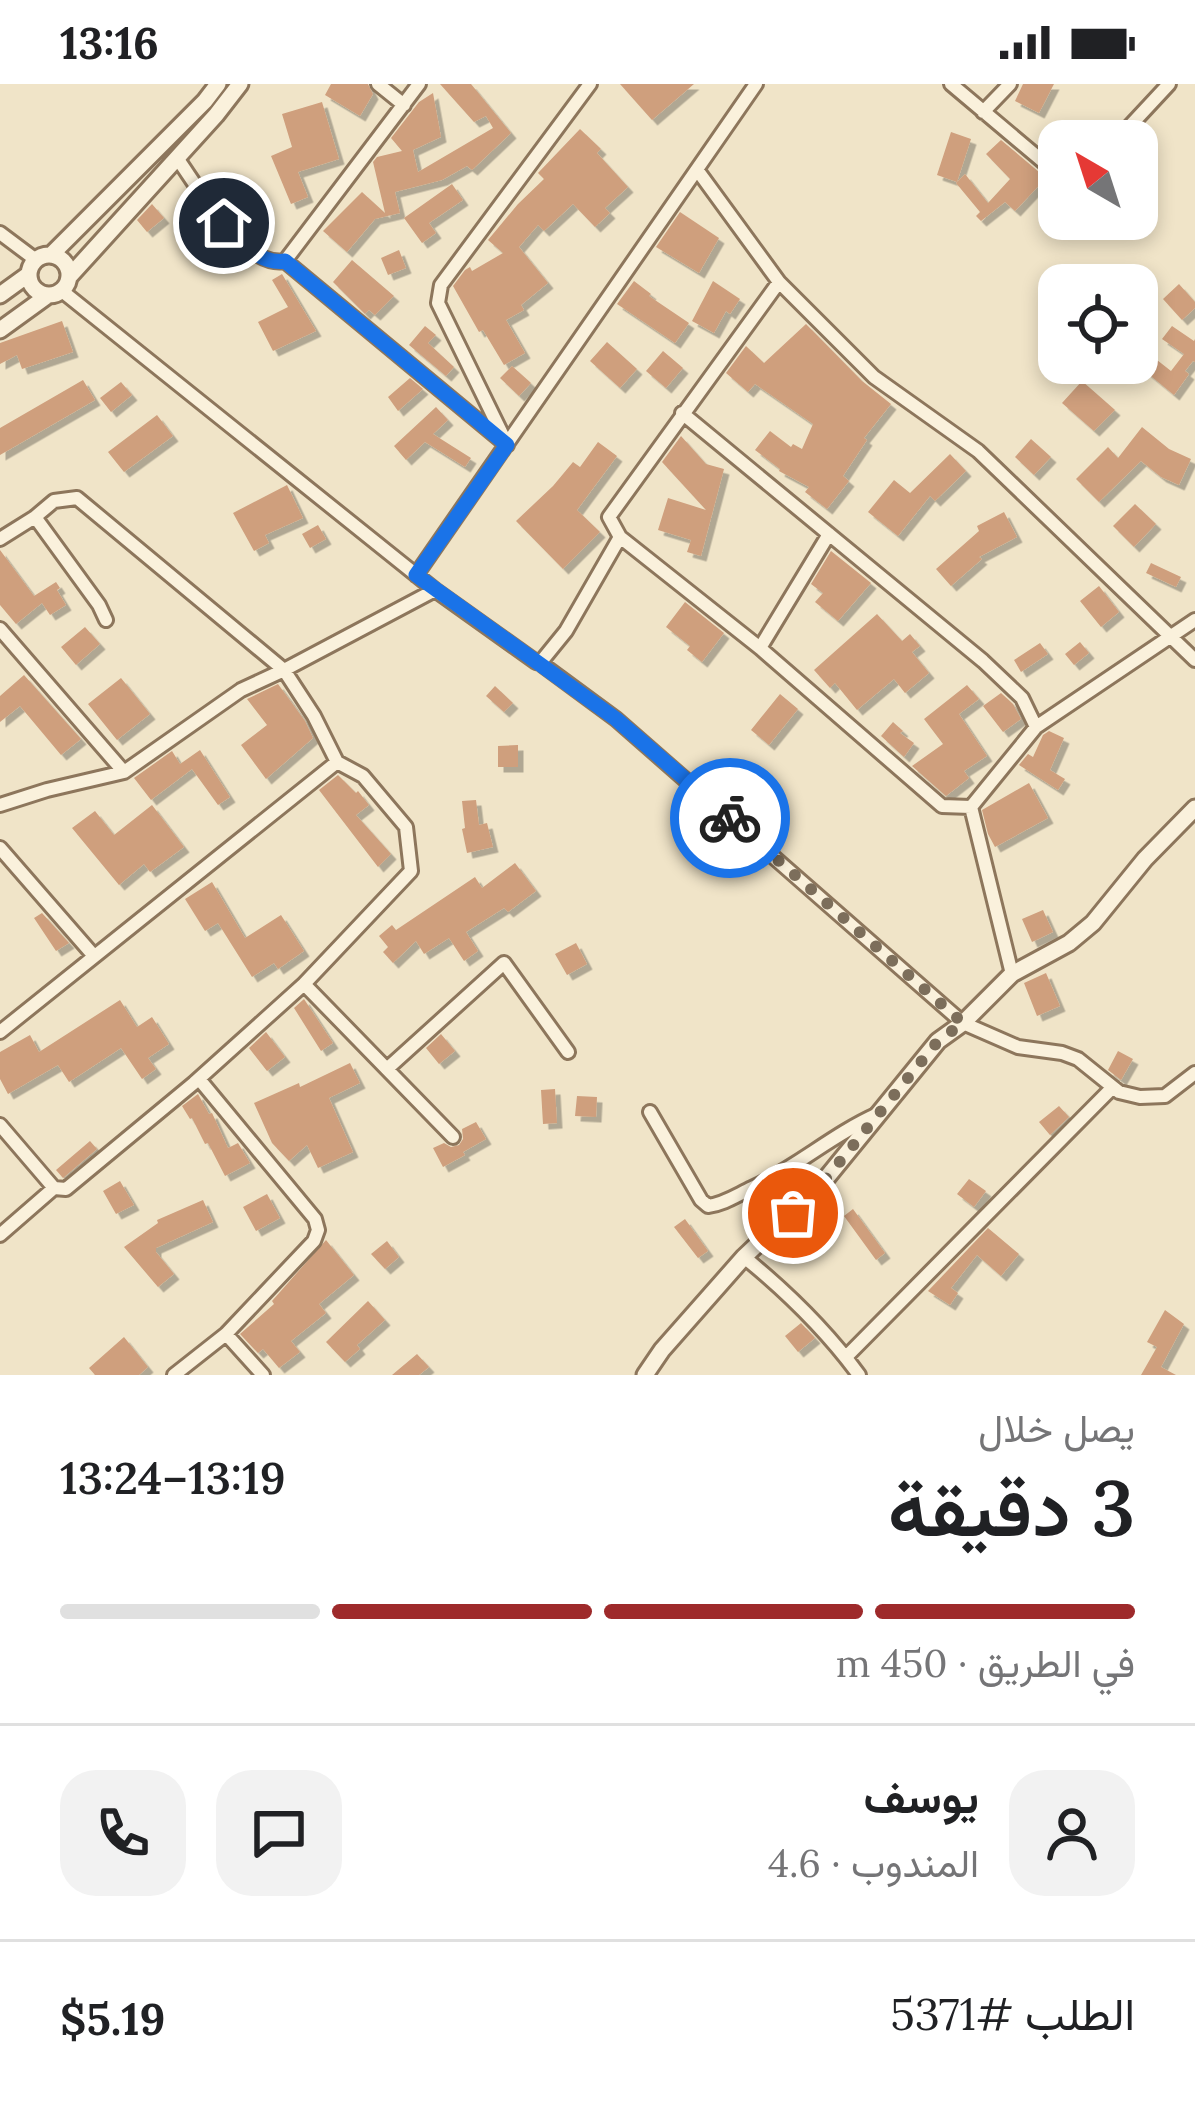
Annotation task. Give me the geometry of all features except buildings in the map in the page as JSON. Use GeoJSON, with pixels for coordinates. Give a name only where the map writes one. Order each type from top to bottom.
{"type":"FeatureCollection","features":[{"type":"Feature","properties":{"kind":"street"},"geometry":{"type":"LineString","coordinates":[[0,296],[218,84]]}},
{"type":"Feature","properties":{"kind":"street"},"geometry":{"type":"LineString","coordinates":[[0,330],[59,288],[240,84]]}},
{"type":"Feature","properties":{"kind":"street"},"geometry":{"type":"LineString","coordinates":[[378,84],[404,105]]}},
{"type":"Feature","properties":{"kind":"street"},"geometry":{"type":"LineString","coordinates":[[177,158],[234,236],[265,260],[285,261],[419,84]]}},
{"type":"Feature","properties":{"kind":"street"},"geometry":{"type":"LineString","coordinates":[[507,445],[438,303],[441,284],[590,84]]}},
{"type":"Feature","properties":{"kind":"street"},"geometry":{"type":"LineString","coordinates":[[416,575],[756,84]]}},
{"type":"Feature","properties":{"kind":"street"},"geometry":{"type":"LineString","coordinates":[[951,84],[1038,158]]}},
{"type":"Feature","properties":{"kind":"street"},"geometry":{"type":"LineString","coordinates":[[983,112],[1010,84]]}},
{"type":"Feature","properties":{"kind":"street"},"geometry":{"type":"LineString","coordinates":[[1136,120],[1169,84]]}},
{"type":"Feature","properties":{"kind":"street"},"geometry":{"type":"LineString","coordinates":[[698,171],[779,282],[874,377],[978,451],[1195,660]]}},
{"type":"Feature","properties":{"kind":"street"},"geometry":{"type":"LineString","coordinates":[[0,233],[38,263],[64,262],[59,288]]}},
{"type":"Feature","properties":{"kind":"street"},"geometry":{"type":"LineString","coordinates":[[285,261],[507,445]]}},
{"type":"Feature","properties":{"kind":"street"},"geometry":{"type":"LineString","coordinates":[[38,263],[33,288],[59,288],[435,590],[616,719],[963,1023],[1018,1047],[1078,1059],[1119,1092],[1140,1097],[1165,1096],[1195,1073]]}},
{"type":"Feature","properties":{"kind":"street"},"geometry":{"type":"LineString","coordinates":[[779,282],[609,517],[620,537],[760,649],[942,806],[971,807]]}},
{"type":"Feature","properties":{"kind":"street"},"geometry":{"type":"LineString","coordinates":[[682,413],[983,661],[1022,698],[1036,727]]}},
{"type":"Feature","properties":{"kind":"street"},"geometry":{"type":"LineString","coordinates":[[0,539],[54,501],[77,498],[284,670],[337,762],[363,776],[406,827],[411,871],[304,984],[66,1189],[54,1188],[0,1125]]}},
{"type":"Feature","properties":{"kind":"street"},"geometry":{"type":"LineString","coordinates":[[35,518],[106,620]]}},
{"type":"Feature","properties":{"kind":"street"},"geometry":{"type":"LineString","coordinates":[[760,649],[829,534]]}},
{"type":"Feature","properties":{"kind":"street"},"geometry":{"type":"LineString","coordinates":[[540,662],[566,631],[620,537]]}},
{"type":"Feature","properties":{"kind":"street"},"geometry":{"type":"LineString","coordinates":[[0,805],[124,772],[241,689],[435,590]]}},
{"type":"Feature","properties":{"kind":"street"},"geometry":{"type":"LineString","coordinates":[[971,807],[1036,727],[1195,620]]}},
{"type":"Feature","properties":{"kind":"street"},"geometry":{"type":"LineString","coordinates":[[0,629],[124,772]]}},
{"type":"Feature","properties":{"kind":"street"},"geometry":{"type":"LineString","coordinates":[[0,1032],[337,762]]}},
{"type":"Feature","properties":{"kind":"street"},"geometry":{"type":"LineString","coordinates":[[971,807],[1012,974]]}},
{"type":"Feature","properties":{"kind":"street"},"geometry":{"type":"LineString","coordinates":[[644,1375],[743,1257],[824,1181],[938,1041],[1012,974],[1069,943],[1093,923],[1195,808]]}},
{"type":"Feature","properties":{"kind":"street"},"geometry":{"type":"LineString","coordinates":[[0,848],[94,956]]}},
{"type":"Feature","properties":{"kind":"street"},"geometry":{"type":"LineString","coordinates":[[388,1069],[504,963],[568,1052]]}},
{"type":"Feature","properties":{"kind":"street"},"geometry":{"type":"LineString","coordinates":[[304,984],[453,1137]]}},
{"type":"Feature","properties":{"kind":"street"},"geometry":{"type":"LineString","coordinates":[[177,1374],[226,1334],[314,1240],[318,1230],[315,1219],[199,1078]]}},
{"type":"Feature","properties":{"kind":"street"},"geometry":{"type":"LineString","coordinates":[[846,1357],[1114,1088]]}},
{"type":"Feature","properties":{"kind":"street"},"geometry":{"type":"LineString","coordinates":[[650,1112],[708,1206],[775,1178],[854,1125],[879,1114]]}},
{"type":"Feature","properties":{"kind":"street"},"geometry":{"type":"LineString","coordinates":[[0,1235],[54,1188]]}},
{"type":"Feature","properties":{"kind":"street"},"geometry":{"type":"LineString","coordinates":[[743,1257],[817,1324],[859,1375]]}},
{"type":"Feature","properties":{"kind":"street"},"geometry":{"type":"LineString","coordinates":[[226,1334],[263,1375]]}},
{"type":"Feature","properties":{"kind":"way so far"},"geometry":{"type":"LineString","coordinates":[[730,818],[963,1023],[938,1041],[793,1213]]}},
{"type":"Feature","properties":{"kind":"route"},"geometry":{"type":"LineString","coordinates":[[224,223],[265,260],[285,261],[507,445],[416,575],[616,719],[730,818]]}}]}
